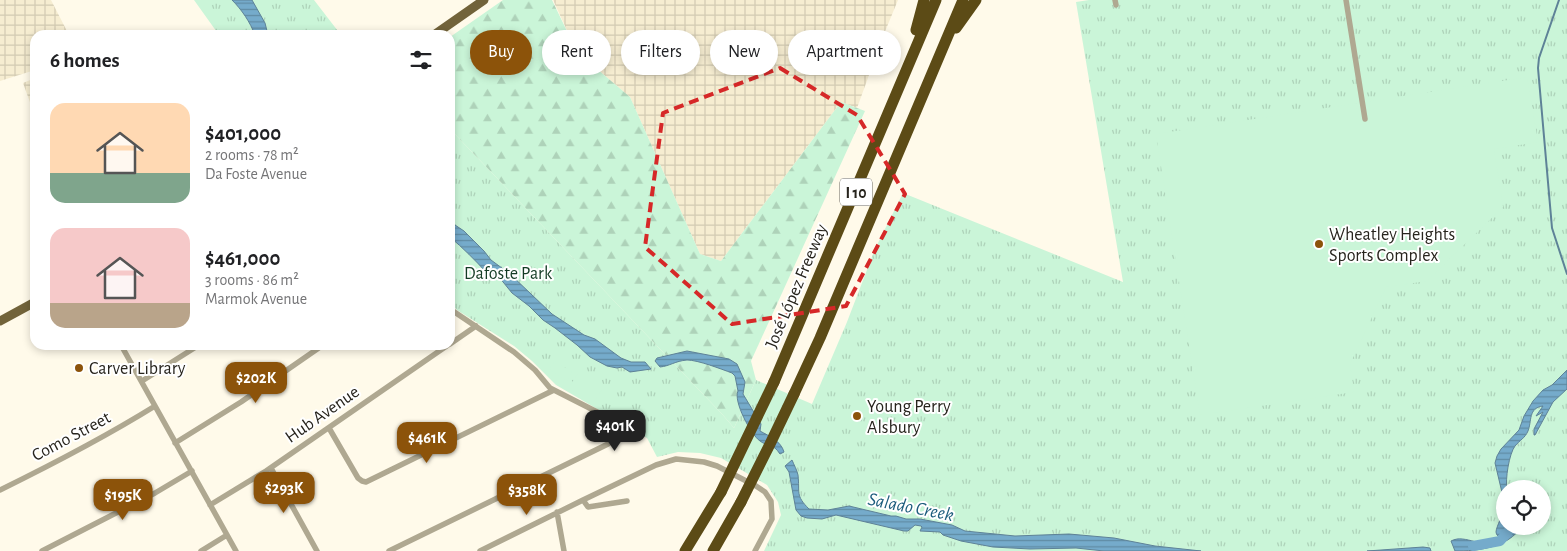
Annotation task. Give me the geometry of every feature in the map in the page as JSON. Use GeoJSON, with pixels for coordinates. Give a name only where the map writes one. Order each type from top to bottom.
{"type":"FeatureCollection","features":[{"type":"Feature","properties":{"kind":"highway"},"geometry":{"type":"LineString","coordinates":[[905,72],[924,0]]}},
{"type":"Feature","properties":{"kind":"highway","name":"José López Freeway"},"geometry":{"type":"LineString","coordinates":[[685,551],[720,492],[774,382],[936,0]]}},
{"type":"Feature","properties":{"kind":"highway","name":"I 10"},"geometry":{"type":"LineString","coordinates":[[713,551],[741,502],[803,377],[963,0]]}},
{"type":"Feature","properties":{"kind":"highway"},"geometry":{"type":"LineString","coordinates":[[944,46],[976,0]]}},
{"type":"Feature","properties":{"kind":"main road"},"geometry":{"type":"LineString","coordinates":[[441,30],[484,0]]}},
{"type":"Feature","properties":{"kind":"main road"},"geometry":{"type":"LineString","coordinates":[[0,321],[30,305]]}},
{"type":"Feature","properties":{"kind":"street"},"geometry":{"type":"LineString","coordinates":[[1346,0],[1365,119]]}},
{"type":"Feature","properties":{"kind":"street"},"geometry":{"type":"LineString","coordinates":[[389,551],[608,444],[617,435],[615,422],[550,388],[519,355],[455,312]]}},
{"type":"Feature","properties":{"kind":"street","name":"Hub Avenue"},"geometry":{"type":"LineString","coordinates":[[455,340],[476,326]]}},
{"type":"Feature","properties":{"kind":"street"},"geometry":{"type":"LineString","coordinates":[[124,350],[236,551]]}},
{"type":"Feature","properties":{"kind":"street"},"geometry":{"type":"LineString","coordinates":[[142,381],[191,350]]}},
{"type":"Feature","properties":{"kind":"street"},"geometry":{"type":"LineString","coordinates":[[175,443],[242,402],[317,350]]}},
{"type":"Feature","properties":{"kind":"street","name":"Hub Avenue"},"geometry":{"type":"LineString","coordinates":[[210,505],[270,468],[440,350]]}},
{"type":"Feature","properties":{"kind":"street"},"geometry":{"type":"LineString","coordinates":[[329,428],[358,478],[366,482],[554,390]]}},
{"type":"Feature","properties":{"kind":"street","name":"Como Street"},"geometry":{"type":"LineString","coordinates":[[0,490],[57,462],[155,406]]}},
{"type":"Feature","properties":{"kind":"street"},"geometry":{"type":"LineString","coordinates":[[480,551],[649,468],[669,460],[683,459],[716,466],[765,492],[771,501],[772,519],[755,551]]}},
{"type":"Feature","properties":{"kind":"street"},"geometry":{"type":"LineString","coordinates":[[270,468],[316,551]]}},
{"type":"Feature","properties":{"kind":"street"},"geometry":{"type":"LineString","coordinates":[[42,551],[155,493],[192,471]]}},
{"type":"Feature","properties":{"kind":"street"},"geometry":{"type":"LineString","coordinates":[[583,500],[588,507],[626,501]]}},
{"type":"Feature","properties":{"kind":"street"},"geometry":{"type":"LineString","coordinates":[[557,512],[564,551]]}},
{"type":"Feature","properties":{"kind":"street"},"geometry":{"type":"LineString","coordinates":[[201,551],[227,535]]}},
{"type":"Feature","properties":{"kind":"highlighted area"},"geometry":{"type":"Polygon","coordinates":[[[780,68],[857,115],[905,194],[846,306],[732,324],[645,247],[663,113],[780,68]]]}},
{"type":"Feature","properties":{"kind":"shaded area"},"geometry":{"type":"Polygon","coordinates":[[[0,0],[51,0],[66,30],[30,30],[30,72],[0,81],[0,0]]]}},
{"type":"Feature","properties":{"kind":"shaded area"},"geometry":{"type":"Polygon","coordinates":[[[553,0],[898,0],[886,30],[788,30],[788,75],[869,75],[857,108],[841,102],[721,261],[700,254],[630,97],[604,75],[611,75],[611,30],[567,30],[553,0]]]}},
{"type":"Feature","properties":{"kind":"shaded area"},"geometry":{"type":"Polygon","coordinates":[[[30,80],[30,102],[23,83],[30,80]]]}},
{"type":"Feature","properties":{"kind":"green space"},"geometry":{"type":"Polygon","coordinates":[[[194,0],[314,0],[337,30],[215,30],[194,0]]]}},
{"type":"Feature","properties":{"kind":"green space"},"geometry":{"type":"Polygon","coordinates":[[[503,0],[552,0],[566,30],[542,30],[542,75],[604,75],[630,97],[700,254],[721,261],[841,102],[865,111],[751,361],[756,380],[734,428],[455,134],[455,34],[503,0]]]}},
{"type":"Feature","properties":{"kind":"green space","name":"Dafoste Park"},"geometry":{"type":"Polygon","coordinates":[[[1089,0],[1567,0],[1567,551],[764,551],[781,515],[778,502],[767,485],[721,458],[700,453],[678,452],[657,457],[647,438],[556,385],[514,346],[455,308],[455,134],[734,428],[756,380],[812,404],[847,322],[875,249],[903,193],[1123,282],[1076,2],[1089,0]]]}},
{"type":"Feature","properties":{"kind":"green space","name":"Wheatley Heights Sports Complex"},"geometry":{"type":"Polygon","coordinates":[[[1527,77],[1538,142],[1494,149],[1503,207],[1427,281],[1386,287],[1350,364],[1354,392],[1200,415],[1156,134],[1527,77]]]}},
{"type":"Feature","properties":{"kind":"green space"},"geometry":{"type":"Polygon","coordinates":[[[555,361],[572,372],[567,381],[549,369],[555,361]]]}},
{"type":"Feature","properties":{"kind":"green space"},"geometry":{"type":"Polygon","coordinates":[[[578,374],[602,390],[594,401],[570,385],[578,374]]]}},
{"type":"Feature","properties":{"kind":"water"},"geometry":{"type":"Polygon","coordinates":[[[232,0],[252,0],[265,23],[267,30],[253,30],[232,0]]]}},
{"type":"Feature","properties":{"kind":"water"},"geometry":{"type":"Polygon","coordinates":[[[455,225],[464,231],[491,260],[510,274],[552,314],[584,335],[595,339],[621,358],[631,362],[645,362],[651,369],[630,372],[622,367],[607,366],[590,357],[512,293],[499,277],[486,272],[455,241],[455,225]]]}},
{"type":"Feature","properties":{"kind":"water"},"geometry":{"type":"Polygon","coordinates":[[[687,351],[729,359],[737,364],[745,382],[743,394],[761,424],[760,431],[777,442],[784,452],[780,454],[773,447],[756,438],[752,432],[740,410],[735,376],[732,373],[692,360],[660,367],[655,361],[657,358],[687,351]]]}},
{"type":"Feature","properties":{"kind":"water"},"geometry":{"type":"Polygon","coordinates":[[[1567,370],[1567,389],[1553,402],[1534,435],[1534,429],[1543,412],[1536,416],[1543,406],[1535,409],[1531,416],[1527,433],[1513,450],[1507,480],[1499,480],[1495,463],[1501,449],[1519,430],[1524,416],[1533,401],[1567,370]]]}},
{"type":"Feature","properties":{"kind":"water"},"geometry":{"type":"Polygon","coordinates":[[[792,460],[798,475],[800,497],[809,509],[828,510],[849,506],[906,519],[920,519],[952,525],[965,531],[1015,536],[1069,534],[1114,538],[1155,546],[1201,551],[1104,551],[1076,548],[1030,549],[993,547],[961,541],[943,535],[940,532],[920,531],[922,527],[915,525],[908,531],[904,531],[836,515],[822,519],[807,518],[801,516],[796,510],[789,472],[785,466],[792,460]]]}},
{"type":"Feature","properties":{"kind":"water"},"geometry":{"type":"Polygon","coordinates":[[[1497,535],[1514,535],[1501,544],[1473,550],[1455,551],[1451,541],[1462,539],[1487,543],[1501,539],[1497,535]]]}},
{"type":"Feature","properties":{"kind":"water"},"geometry":{"type":"Polygon","coordinates":[[[1430,548],[1431,551],[1367,551],[1430,548]]]}},
{"type":"Feature","properties":{"kind":"waterway"},"geometry":{"type":"LineString","coordinates":[[1559,0],[1539,58],[1538,68],[1552,228],[1567,274]]}},
{"type":"Feature","properties":{"kind":"waterway","name":"Salado Creek"},"geometry":{"type":"LineString","coordinates":[[1473,546],[1500,541],[1505,535]]}},
{"type":"Feature","properties":{"kind":"place","name":"Wheatley Heights Sports Complex"},"geometry":{"type":"Point","coordinates":[1319,244]}},
{"type":"Feature","properties":{"kind":"place","name":"Carver Library"},"geometry":{"type":"Point","coordinates":[79,368]}},
{"type":"Feature","properties":{"kind":"place","name":"Young Perry Alsbury"},"geometry":{"type":"Point","coordinates":[857,416]}}]}
